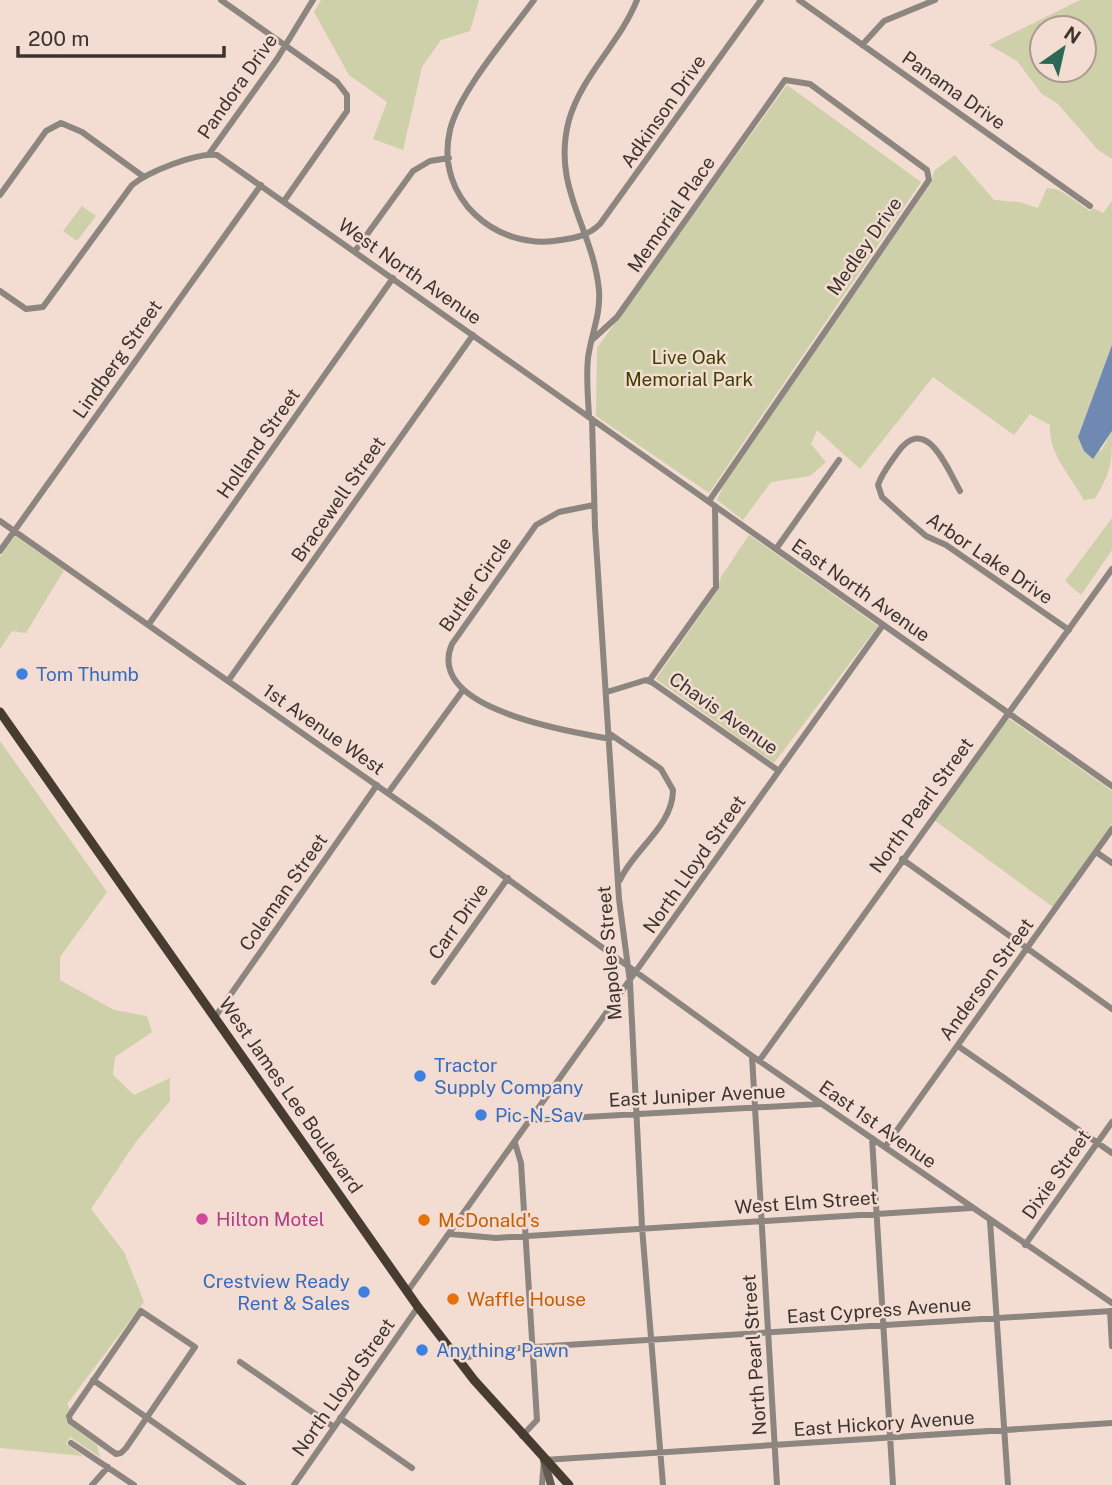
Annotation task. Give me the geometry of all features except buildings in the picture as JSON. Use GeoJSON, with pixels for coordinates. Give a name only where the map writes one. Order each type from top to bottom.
{"type":"FeatureCollection","features":[{"type":"Feature","properties":{"kind":"main road","name":"West James Lee Boulevard"},"geometry":{"type":"LineString","coordinates":[[0,712],[456,1359],[522,1436],[569,1485]]}},
{"type":"Feature","properties":{"kind":"street"},"geometry":{"type":"LineString","coordinates":[[221,0],[343,87],[348,105],[284,201]]}},
{"type":"Feature","properties":{"kind":"street","name":"Pandora Drive"},"geometry":{"type":"LineString","coordinates":[[209,154],[286,45],[313,0]]}},
{"type":"Feature","properties":{"kind":"street"},"geometry":{"type":"LineString","coordinates":[[534,0],[459,107],[449,131],[453,183],[462,200],[481,222],[496,232],[519,241],[536,243],[584,236]]}},
{"type":"Feature","properties":{"kind":"street","name":"Mapoles Street"},"geometry":{"type":"LineString","coordinates":[[637,0],[630,17],[583,87],[567,129],[564,152],[566,181],[591,251],[599,291],[588,360],[594,505],[618,883],[630,982],[649,1342],[663,1485]]}},
{"type":"Feature","properties":{"kind":"street","name":"Adkinson Drive"},"geometry":{"type":"LineString","coordinates":[[584,236],[600,224],[618,202],[761,0]]}},
{"type":"Feature","properties":{"kind":"street","name":"Panama Drive"},"geometry":{"type":"LineString","coordinates":[[799,0],[1090,206]]}},
{"type":"Feature","properties":{"kind":"street"},"geometry":{"type":"LineString","coordinates":[[862,45],[884,21],[935,0]]}},
{"type":"Feature","properties":{"kind":"street","name":"Medley Drive"},"geometry":{"type":"LineString","coordinates":[[712,503],[930,177],[924,167],[883,135],[810,84],[791,78],[785,80],[770,101]]}},
{"type":"Feature","properties":{"kind":"street","name":"Memorial Place"},"geometry":{"type":"LineString","coordinates":[[592,340],[617,317],[770,101]]}},
{"type":"Feature","properties":{"kind":"street"},"geometry":{"type":"LineString","coordinates":[[0,195],[46,131],[61,123],[82,132],[144,177]]}},
{"type":"Feature","properties":{"kind":"street"},"geometry":{"type":"LineString","coordinates":[[0,291],[26,309],[39,309],[48,303],[132,185],[144,177],[209,154]]}},
{"type":"Feature","properties":{"kind":"street","name":"West North Avenue"},"geometry":{"type":"LineString","coordinates":[[209,154],[228,161],[590,418]]}},
{"type":"Feature","properties":{"kind":"street"},"geometry":{"type":"LineString","coordinates":[[355,251],[413,171],[430,161],[449,158]]}},
{"type":"Feature","properties":{"kind":"street","name":"Lindberg Street"},"geometry":{"type":"LineString","coordinates":[[0,551],[261,185]]}},
{"type":"Feature","properties":{"kind":"street","name":"Holland Street"},"geometry":{"type":"LineString","coordinates":[[149,624],[393,278]]}},
{"type":"Feature","properties":{"kind":"street","name":"Bracewell Street"},"geometry":{"type":"LineString","coordinates":[[228,681],[473,335]]}},
{"type":"Feature","properties":{"kind":"street","name":"East North Avenue"},"geometry":{"type":"LineString","coordinates":[[590,418],[1112,786]]}},
{"type":"Feature","properties":{"kind":"street","name":"Arbor Lake Drive"},"geometry":{"type":"LineString","coordinates":[[960,491],[935,449],[924,438],[917,437],[905,443],[878,485],[882,496],[926,536],[942,542],[1069,630]]}},
{"type":"Feature","properties":{"kind":"street"},"geometry":{"type":"LineString","coordinates":[[776,549],[839,460]]}},
{"type":"Feature","properties":{"kind":"street"},"geometry":{"type":"LineString","coordinates":[[607,692],[649,681],[716,587],[712,503]]}},
{"type":"Feature","properties":{"kind":"street","name":"Butler Circle"},"geometry":{"type":"LineString","coordinates":[[463,690],[450,673],[448,653],[508,563],[536,525],[545,518],[559,512],[594,505]]}},
{"type":"Feature","properties":{"kind":"street","name":"1st Avenue West"},"geometry":{"type":"LineString","coordinates":[[0,521],[377,785],[629,967]]}},
{"type":"Feature","properties":{"kind":"street","name":"North Pearl Street"},"geometry":{"type":"LineString","coordinates":[[759,1060],[1112,571]]}},
{"type":"Feature","properties":{"kind":"street","name":"North Lloyd Street"},"geometry":{"type":"LineString","coordinates":[[407,1292],[883,625]]}},
{"type":"Feature","properties":{"kind":"street","name":"Chavis Avenue"},"geometry":{"type":"LineString","coordinates":[[649,681],[779,771]]}},
{"type":"Feature","properties":{"kind":"street"},"geometry":{"type":"LineString","coordinates":[[388,793],[463,690],[498,710],[524,720],[610,736],[661,769],[674,790],[668,813],[625,867],[618,883]]}},
{"type":"Feature","properties":{"kind":"street","name":"Coleman Street"},"geometry":{"type":"LineString","coordinates":[[215,1017],[377,785]]}},
{"type":"Feature","properties":{"kind":"street","name":"Anderson Street"},"geometry":{"type":"LineString","coordinates":[[885,1147],[1112,829]]}},
{"type":"Feature","properties":{"kind":"street"},"geometry":{"type":"LineString","coordinates":[[1096,852],[1112,863]]}},
{"type":"Feature","properties":{"kind":"street"},"geometry":{"type":"LineString","coordinates":[[902,859],[1112,1009]]}},
{"type":"Feature","properties":{"kind":"street","name":"Carr Drive"},"geometry":{"type":"LineString","coordinates":[[434,982],[508,878]]}},
{"type":"Feature","properties":{"kind":"street","name":"East 1st Avenue"},"geometry":{"type":"LineString","coordinates":[[629,967],[752,1056],[1112,1303]]}},
{"type":"Feature","properties":{"kind":"street"},"geometry":{"type":"LineString","coordinates":[[958,1046],[1112,1153]]}},
{"type":"Feature","properties":{"kind":"street","name":"North Pearl Street"},"geometry":{"type":"LineString","coordinates":[[752,1056],[778,1485]]}},
{"type":"Feature","properties":{"kind":"street","name":"East Juniper Avenue"},"geometry":{"type":"LineString","coordinates":[[532,1120],[822,1103]]}},
{"type":"Feature","properties":{"kind":"street","name":"Dixie Street"},"geometry":{"type":"LineString","coordinates":[[1025,1245],[1112,1122]]}},
{"type":"Feature","properties":{"kind":"street"},"geometry":{"type":"LineString","coordinates":[[872,1138],[894,1485]]}},
{"type":"Feature","properties":{"kind":"street"},"geometry":{"type":"LineString","coordinates":[[515,1143],[521,1163],[523,1236],[537,1420],[522,1436]]}},
{"type":"Feature","properties":{"kind":"street","name":"West Elm Street"},"geometry":{"type":"LineString","coordinates":[[450,1234],[496,1238],[972,1208]]}},
{"type":"Feature","properties":{"kind":"street"},"geometry":{"type":"LineString","coordinates":[[990,1221],[1008,1485]]}},
{"type":"Feature","properties":{"kind":"street","name":"North Lloyd Street"},"geometry":{"type":"LineString","coordinates":[[294,1485],[418,1307]]}},
{"type":"Feature","properties":{"kind":"street"},"geometry":{"type":"LineString","coordinates":[[141,1311],[195,1347],[121,1453],[116,1454],[70,1421],[69,1416],[93,1380],[141,1311]]}},
{"type":"Feature","properties":{"kind":"street"},"geometry":{"type":"LineString","coordinates":[[1111,1311],[1112,1346]]}},
{"type":"Feature","properties":{"kind":"street","name":"East Cypress Avenue"},"geometry":{"type":"LineString","coordinates":[[456,1359],[532,1348],[1111,1311]]}},
{"type":"Feature","properties":{"kind":"street"},"geometry":{"type":"LineString","coordinates":[[240,1362],[333,1426]]}},
{"type":"Feature","properties":{"kind":"street"},"geometry":{"type":"LineString","coordinates":[[93,1380],[243,1485]]}},
{"type":"Feature","properties":{"kind":"street"},"geometry":{"type":"LineString","coordinates":[[340,1418],[412,1468]]}},
{"type":"Feature","properties":{"kind":"street","name":"East Hickory Avenue"},"geometry":{"type":"LineString","coordinates":[[544,1460],[1112,1423]]}},
{"type":"Feature","properties":{"kind":"street"},"geometry":{"type":"LineString","coordinates":[[71,1443],[134,1485]]}},
{"type":"Feature","properties":{"kind":"street"},"geometry":{"type":"LineString","coordinates":[[542,1485],[544,1460]]}},
{"type":"Feature","properties":{"kind":"street"},"geometry":{"type":"LineString","coordinates":[[544,1460],[551,1485]]}},
{"type":"Feature","properties":{"kind":"street"},"geometry":{"type":"LineString","coordinates":[[92,1485],[108,1467]]}},
{"type":"Feature","properties":{"kind":"green space"},"geometry":{"type":"Polygon","coordinates":[[[321,0],[479,0],[470,31],[441,40],[422,67],[403,150],[373,139],[387,102],[349,75],[314,12],[321,0]]]}},
{"type":"Feature","properties":{"kind":"green space"},"geometry":{"type":"Polygon","coordinates":[[[1080,0],[1112,0],[1112,159],[1098,150],[1058,104],[1042,94],[1034,84],[1098,84],[1098,14],[1052,14],[1080,0]]]}},
{"type":"Feature","properties":{"kind":"green space"},"geometry":{"type":"Polygon","coordinates":[[[1028,26],[1028,76],[1017,61],[989,45],[1028,26]]]}},
{"type":"Feature","properties":{"kind":"green space","name":"Live Oak Memorial Park"},"geometry":{"type":"Polygon","coordinates":[[[787,85],[921,182],[709,493],[596,416],[597,348],[787,85]]]}},
{"type":"Feature","properties":{"kind":"green space"},"geometry":{"type":"Polygon","coordinates":[[[955,155],[994,200],[1019,202],[1038,208],[1047,188],[1059,190],[1090,211],[1093,208],[1103,213],[1112,201],[1112,345],[1078,437],[1101,451],[1112,431],[1110,466],[1101,489],[1095,498],[1084,500],[1056,455],[1050,436],[1050,425],[1030,414],[1014,435],[933,377],[860,469],[817,430],[811,444],[826,462],[810,476],[771,482],[743,520],[717,500],[726,479],[932,182],[934,171],[955,155]]]}},
{"type":"Feature","properties":{"kind":"green space"},"geometry":{"type":"Polygon","coordinates":[[[82,206],[96,216],[77,241],[63,231],[82,206]]]}},
{"type":"Feature","properties":{"kind":"green space"},"geometry":{"type":"Polygon","coordinates":[[[1112,518],[1112,550],[1081,595],[1065,581],[1112,518]]]}},
{"type":"Feature","properties":{"kind":"green space"},"geometry":{"type":"Polygon","coordinates":[[[749,535],[878,626],[774,763],[656,679],[716,593],[721,577],[749,535]]]}},
{"type":"Feature","properties":{"kind":"green space"},"geometry":{"type":"Polygon","coordinates":[[[15,536],[64,570],[26,633],[12,631],[0,649],[0,557],[15,536]]]}},
{"type":"Feature","properties":{"kind":"green space"},"geometry":{"type":"Polygon","coordinates":[[[1008,718],[1112,791],[1112,823],[1053,907],[934,820],[1008,718]]]}},
{"type":"Feature","properties":{"kind":"green space"},"geometry":{"type":"Polygon","coordinates":[[[0,741],[107,892],[60,957],[60,980],[114,1010],[147,1016],[152,1032],[115,1057],[113,1075],[134,1095],[170,1078],[170,1101],[135,1143],[91,1209],[124,1252],[144,1302],[67,1404],[70,1409],[66,1414],[66,1422],[97,1445],[100,1457],[70,1437],[66,1444],[83,1456],[0,1448],[0,741]]]}},
{"type":"Feature","properties":{"kind":"water"},"geometry":{"type":"Polygon","coordinates":[[[1112,345],[1112,431],[1093,459],[1084,451],[1078,437],[1112,345]]]}},
{"type":"Feature","properties":{"kind":"place","name":"Tom Thumb"},"geometry":{"type":"Point","coordinates":[22,674]}},
{"type":"Feature","properties":{"kind":"place","name":"Tractor Supply Company"},"geometry":{"type":"Point","coordinates":[420,1076]}},
{"type":"Feature","properties":{"kind":"place","name":"Pic-N-Sav"},"geometry":{"type":"Point","coordinates":[481,1115]}},
{"type":"Feature","properties":{"kind":"place","name":"Hilton Motel"},"geometry":{"type":"Point","coordinates":[202,1219]}},
{"type":"Feature","properties":{"kind":"place","name":"McDonald's"},"geometry":{"type":"Point","coordinates":[424,1220]}},
{"type":"Feature","properties":{"kind":"place","name":"Crestview Ready Rent & Sales"},"geometry":{"type":"Point","coordinates":[364,1292]}},
{"type":"Feature","properties":{"kind":"place","name":"Waffle House"},"geometry":{"type":"Point","coordinates":[453,1299]}},
{"type":"Feature","properties":{"kind":"place","name":"Anything Pawn"},"geometry":{"type":"Point","coordinates":[422,1350]}}]}
